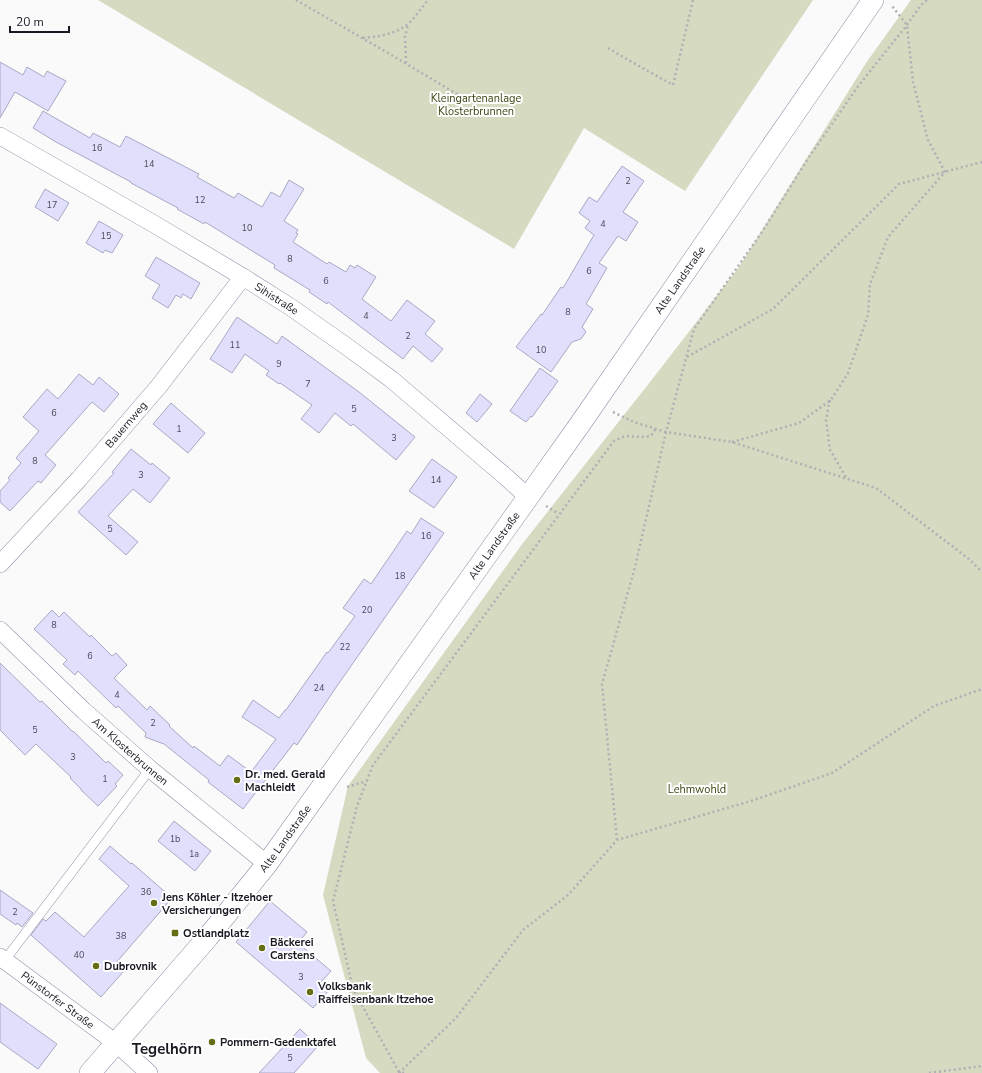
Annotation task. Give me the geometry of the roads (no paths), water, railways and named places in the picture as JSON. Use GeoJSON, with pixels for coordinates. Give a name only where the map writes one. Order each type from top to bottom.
{"type":"FeatureCollection","features":[{"type":"Feature","properties":{"kind":"street","name":"Alte Landstraße"},"geometry":{"type":"LineString","coordinates":[[90,1073],[116,1043],[212,941],[529,498],[595,403],[883,3]]}},
{"type":"Feature","properties":{"kind":"street","name":"Sihistraße"},"geometry":{"type":"LineString","coordinates":[[0,136],[154,224],[292,308],[391,379],[529,498]]}},
{"type":"Feature","properties":{"kind":"street","name":"Bauernweg"},"geometry":{"type":"LineString","coordinates":[[0,564],[79,478],[159,386],[243,277]]}},
{"type":"Feature","properties":{"kind":"street","name":"Am Klosterbrunnen"},"geometry":{"type":"LineString","coordinates":[[0,630],[84,710],[150,769],[267,864]]}},
{"type":"Feature","properties":{"kind":"street","name":"Pünstorfer Straße"},"geometry":{"type":"LineString","coordinates":[[2,958],[116,1043],[149,1073]]}},
{"type":"Feature","properties":{"kind":"lane"},"geometry":{"type":"LineString","coordinates":[[2,958],[150,769]]}},
{"type":"Feature","properties":{"kind":"place","name":"Dr. med. Gerald Machleidt"},"geometry":{"type":"Point","coordinates":[237,780]}},
{"type":"Feature","properties":{"kind":"place","name":"Jens Köhler - Itzehoer Versicherungen"},"geometry":{"type":"Point","coordinates":[154,903]}},
{"type":"Feature","properties":{"kind":"place","name":"Ostlandplatz"},"geometry":{"type":"Point","coordinates":[175,933]}},
{"type":"Feature","properties":{"kind":"place","name":"Bäckerei Carstens"},"geometry":{"type":"Point","coordinates":[262,948]}},
{"type":"Feature","properties":{"kind":"place","name":"Dubrovnik"},"geometry":{"type":"Point","coordinates":[96,966]}},
{"type":"Feature","properties":{"kind":"place","name":"Volksbank Raiffeisenbank Itzehoe"},"geometry":{"type":"Point","coordinates":[310,992]}},
{"type":"Feature","properties":{"kind":"place","name":"Pommern-Gedenktafel"},"geometry":{"type":"Point","coordinates":[212,1042]}},
{"type":"Feature","properties":{"kind":"district","name":"Tegelhörn"},"geometry":{"type":"Point","coordinates":[167,1049]}},
{"type":"Feature","properties":{"kind":"park label","name":"Kleingartenanlage Klosterbrunnen"},"geometry":{"type":"Point","coordinates":[476,104]}},
{"type":"Feature","properties":{"kind":"park label","name":"Lehmwohld"},"geometry":{"type":"Point","coordinates":[697,789]}}]}
